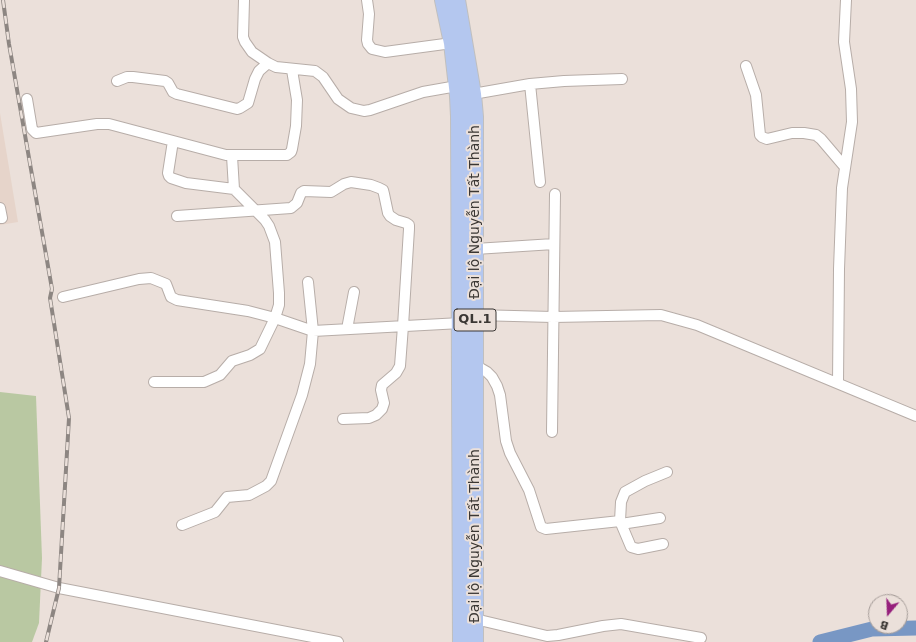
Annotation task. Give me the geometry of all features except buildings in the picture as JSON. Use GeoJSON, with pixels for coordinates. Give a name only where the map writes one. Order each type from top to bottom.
{"type":"FeatureCollection","features":[{"type":"Feature","properties":{"kind":"main road","name":"Đại lộ Nguyễn Tất Thành"},"geometry":{"type":"LineString","coordinates":[[443,0],[463,92],[475,117],[475,250],[465,317],[475,364],[475,642]]}},
{"type":"Feature","properties":{"kind":"main road","name":"Đại lộ Nguyễn Tất Thành"},"geometry":{"type":"LineString","coordinates":[[457,0],[463,92],[465,317],[461,642]]}},
{"type":"Feature","properties":{"kind":"street"},"geometry":{"type":"LineString","coordinates":[[244,0],[243,37],[252,52],[276,68],[315,71],[323,77],[338,99],[344,104],[351,108],[364,111],[381,107],[423,92],[463,92],[564,81],[622,79]]}},
{"type":"Feature","properties":{"kind":"street"},"geometry":{"type":"LineString","coordinates":[[367,0],[369,14],[367,40],[372,49],[392,52],[452,43]]}},
{"type":"Feature","properties":{"kind":"street"},"geometry":{"type":"LineString","coordinates":[[838,382],[839,269],[842,188],[844,166],[852,122],[851,89],[844,42],[846,0]]}},
{"type":"Feature","properties":{"kind":"street"},"geometry":{"type":"LineString","coordinates":[[117,82],[127,77],[165,81],[168,82],[173,92],[177,94],[237,109],[248,103],[259,71],[268,64]]}},
{"type":"Feature","properties":{"kind":"street"},"geometry":{"type":"LineString","coordinates":[[746,66],[756,95],[760,135],[767,139],[792,133],[804,132],[816,135],[821,138],[844,166]]}},
{"type":"Feature","properties":{"kind":"street"},"geometry":{"type":"LineString","coordinates":[[27,99],[32,129],[36,133],[97,124],[109,124],[232,156],[287,154],[291,152],[297,112],[296,91],[292,70]]}},
{"type":"Feature","properties":{"kind":"street"},"geometry":{"type":"LineString","coordinates":[[530,84],[540,182]]}},
{"type":"Feature","properties":{"kind":"street"},"geometry":{"type":"LineString","coordinates":[[154,382],[204,382],[220,374],[232,360],[250,356],[260,349],[275,318],[279,305],[280,293],[276,242],[269,226],[234,189],[186,183],[168,176],[174,141]]}},
{"type":"Feature","properties":{"kind":"street"},"geometry":{"type":"LineString","coordinates":[[232,156],[234,189]]}},
{"type":"Feature","properties":{"kind":"street"},"geometry":{"type":"LineString","coordinates":[[177,216],[291,208],[297,203],[301,193],[304,191],[331,192],[344,184],[351,182],[382,190],[388,213],[392,219],[409,225],[400,366],[396,373],[382,385],[381,390],[384,403],[382,409],[376,415],[369,418],[342,419]]}},
{"type":"Feature","properties":{"kind":"street"},"geometry":{"type":"LineString","coordinates":[[552,432],[555,194]]}},
{"type":"Feature","properties":{"kind":"street"},"geometry":{"type":"LineString","coordinates":[[0,208],[2,218],[0,218]]}},
{"type":"Feature","properties":{"kind":"street"},"geometry":{"type":"LineString","coordinates":[[475,250],[554,244]]}},
{"type":"Feature","properties":{"kind":"street"},"geometry":{"type":"LineString","coordinates":[[63,297],[139,279],[151,278],[166,284],[171,297],[177,300],[248,311],[275,318],[313,331],[403,326],[465,317],[661,315],[704,327],[916,416]]}},
{"type":"Feature","properties":{"kind":"street"},"geometry":{"type":"LineString","coordinates":[[182,525],[215,512],[227,497],[249,495],[266,486],[271,481],[305,384],[310,364],[313,331],[308,282]]}},
{"type":"Feature","properties":{"kind":"street"},"geometry":{"type":"LineString","coordinates":[[347,329],[354,292]]}},
{"type":"Feature","properties":{"kind":"street"},"geometry":{"type":"LineString","coordinates":[[475,364],[487,372],[497,386],[500,395],[506,441],[510,453],[529,490],[541,527],[546,529],[660,518]]}},
{"type":"Feature","properties":{"kind":"street"},"geometry":{"type":"LineString","coordinates":[[664,544],[638,549],[633,548],[620,523],[621,502],[625,492],[645,481],[668,472]]}},
{"type":"Feature","properties":{"kind":"street"},"geometry":{"type":"LineString","coordinates":[[0,571],[59,588],[338,642]]}},
{"type":"Feature","properties":{"kind":"street"},"geometry":{"type":"LineString","coordinates":[[475,619],[548,636],[621,624],[701,638]]}},
{"type":"Feature","properties":{"kind":"shaded area"},"geometry":{"type":"Polygon","coordinates":[[[0,113],[18,222],[0,225],[0,113]]]}},
{"type":"Feature","properties":{"kind":"green space"},"geometry":{"type":"Polygon","coordinates":[[[0,392],[36,396],[42,558],[39,623],[32,642],[0,642],[0,392]]]}},
{"type":"Feature","properties":{"kind":"waterway"},"geometry":{"type":"LineString","coordinates":[[820,642],[872,629],[916,628]]}},
{"type":"Feature","properties":{"kind":"railway"},"geometry":{"type":"LineString","coordinates":[[3,0],[9,44],[52,289],[50,298],[69,418],[59,588],[46,642]]}}]}
